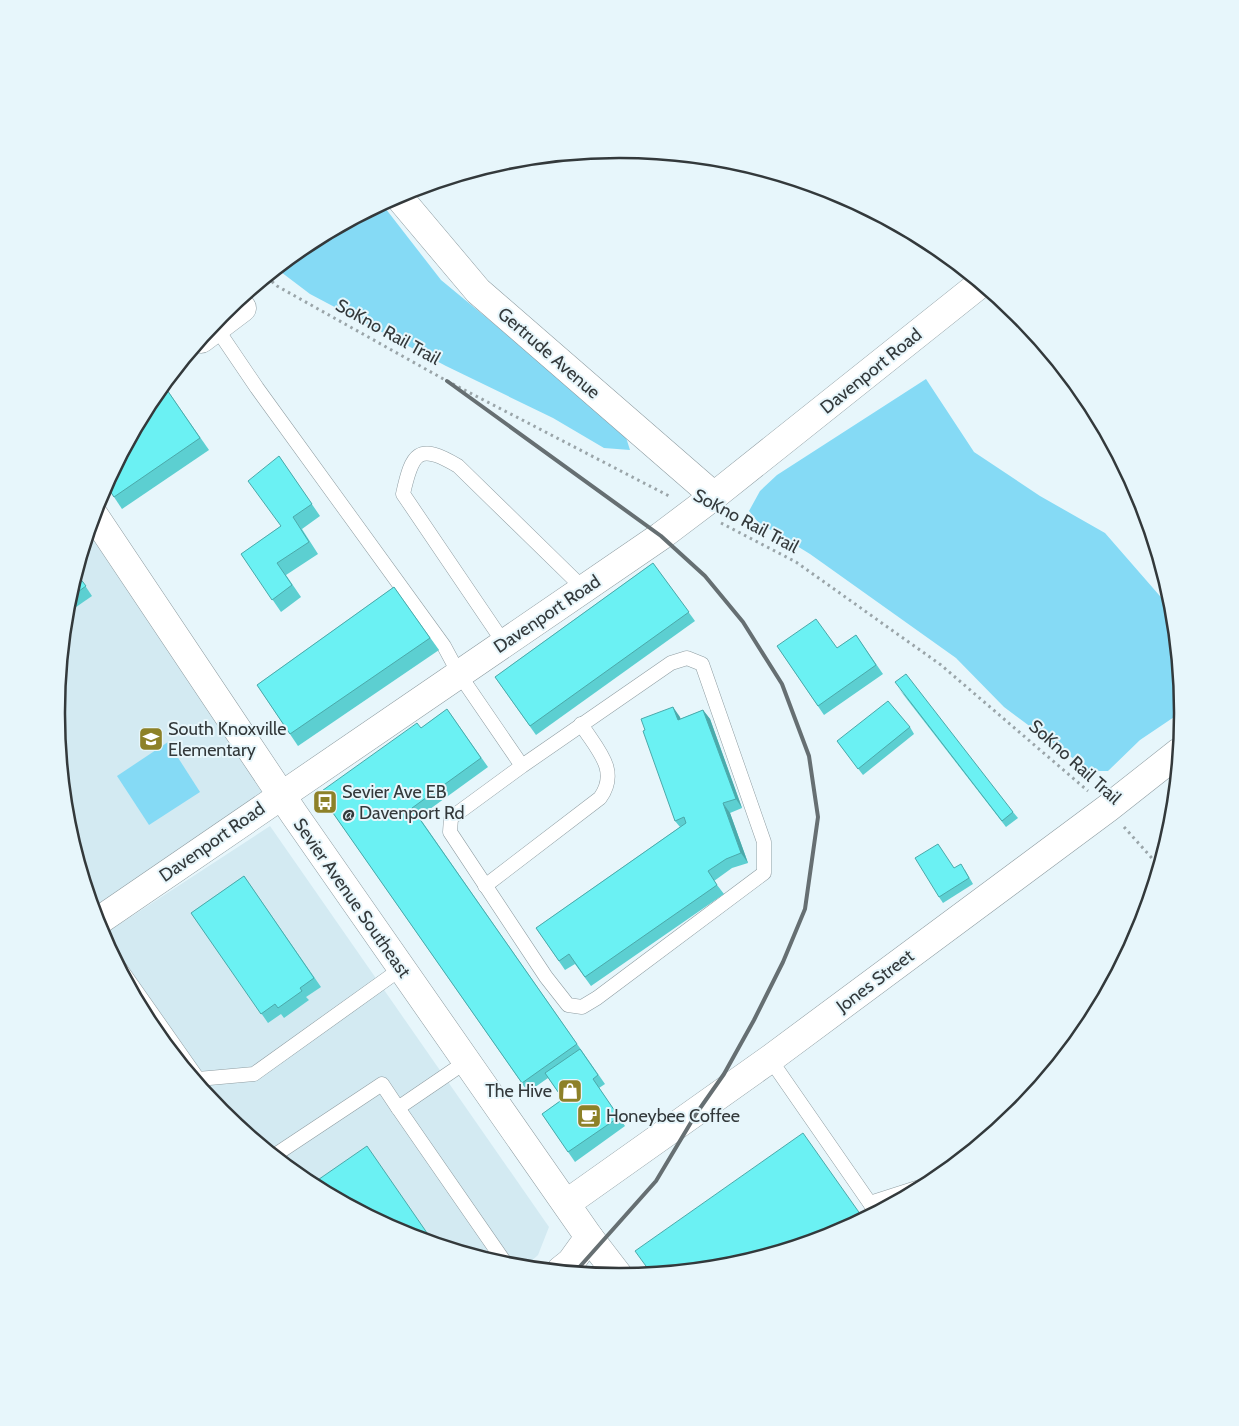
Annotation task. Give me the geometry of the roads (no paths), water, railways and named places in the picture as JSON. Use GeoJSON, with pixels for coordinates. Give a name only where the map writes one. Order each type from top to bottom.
{"type":"FeatureCollection","features":[{"type":"Feature","properties":{"kind":"street","name":"Gertrude Avenue"},"geometry":{"type":"LineString","coordinates":[[404,203],[478,291],[705,503]]}},
{"type":"Feature","properties":{"kind":"street","name":"Davenport Road"},"geometry":{"type":"LineString","coordinates":[[104,917],[280,795],[584,589],[705,503],[975,288]]}},
{"type":"Feature","properties":{"kind":"street"},"geometry":{"type":"LineString","coordinates":[[236,313],[242,308]]}},
{"type":"Feature","properties":{"kind":"street","name":"Sevier Avenue Southeast"},"geometry":{"type":"LineString","coordinates":[[99,522],[280,795],[612,1268]]}},
{"type":"Feature","properties":{"kind":"street","name":"Jones Street"},"geometry":{"type":"LineString","coordinates":[[567,1203],[770,1059],[1108,808],[1172,757]]}},
{"type":"Feature","properties":{"kind":"street"},"geometry":{"type":"LineString","coordinates":[[568,1265],[589,1237]]}},
{"type":"Feature","properties":{"kind":"lane"},"geometry":{"type":"LineString","coordinates":[[212,337],[257,388],[444,646],[459,674],[522,766]]}},
{"type":"Feature","properties":{"kind":"lane"},"geometry":{"type":"LineString","coordinates":[[504,643],[403,494],[410,464],[421,454],[438,454],[458,466],[584,589]]}},
{"type":"Feature","properties":{"kind":"lane"},"geometry":{"type":"LineString","coordinates":[[687,658],[702,664],[764,842],[764,873],[582,1007],[568,1005],[546,977],[450,832],[451,818],[522,766],[671,663],[687,658]]}},
{"type":"Feature","properties":{"kind":"lane"},"geometry":{"type":"LineString","coordinates":[[485,886],[600,798],[608,786],[609,770],[581,724]]}},
{"type":"Feature","properties":{"kind":"lane"},"geometry":{"type":"LineString","coordinates":[[203,1079],[254,1074],[402,968]]}},
{"type":"Feature","properties":{"kind":"lane"},"geometry":{"type":"LineString","coordinates":[[770,1059],[872,1206]]}},
{"type":"Feature","properties":{"kind":"lane"},"geometry":{"type":"LineString","coordinates":[[398,1108],[467,1060]]}},
{"type":"Feature","properties":{"kind":"lane"},"geometry":{"type":"LineString","coordinates":[[281,1152],[382,1084],[499,1254]]}},
{"type":"Feature","properties":{"kind":"railway"},"geometry":{"type":"LineString","coordinates":[[447,381],[661,536],[705,576],[743,622],[782,684],[809,756],[818,817],[805,909],[783,962],[724,1074],[696,1114],[656,1181],[581,1266]]}},
{"type":"Feature","properties":{"kind":"place","name":"South Knoxville Elementary"},"geometry":{"type":"Point","coordinates":[151,739]}},
{"type":"Feature","properties":{"kind":"place","name":"Sevier Ave EB @ Davenport Rd"},"geometry":{"type":"Point","coordinates":[325,802]}},
{"type":"Feature","properties":{"kind":"place","name":"The Hive"},"geometry":{"type":"Point","coordinates":[570,1091]}},
{"type":"Feature","properties":{"kind":"place","name":"Honeybee Coffee"},"geometry":{"type":"Point","coordinates":[589,1116]}}]}
